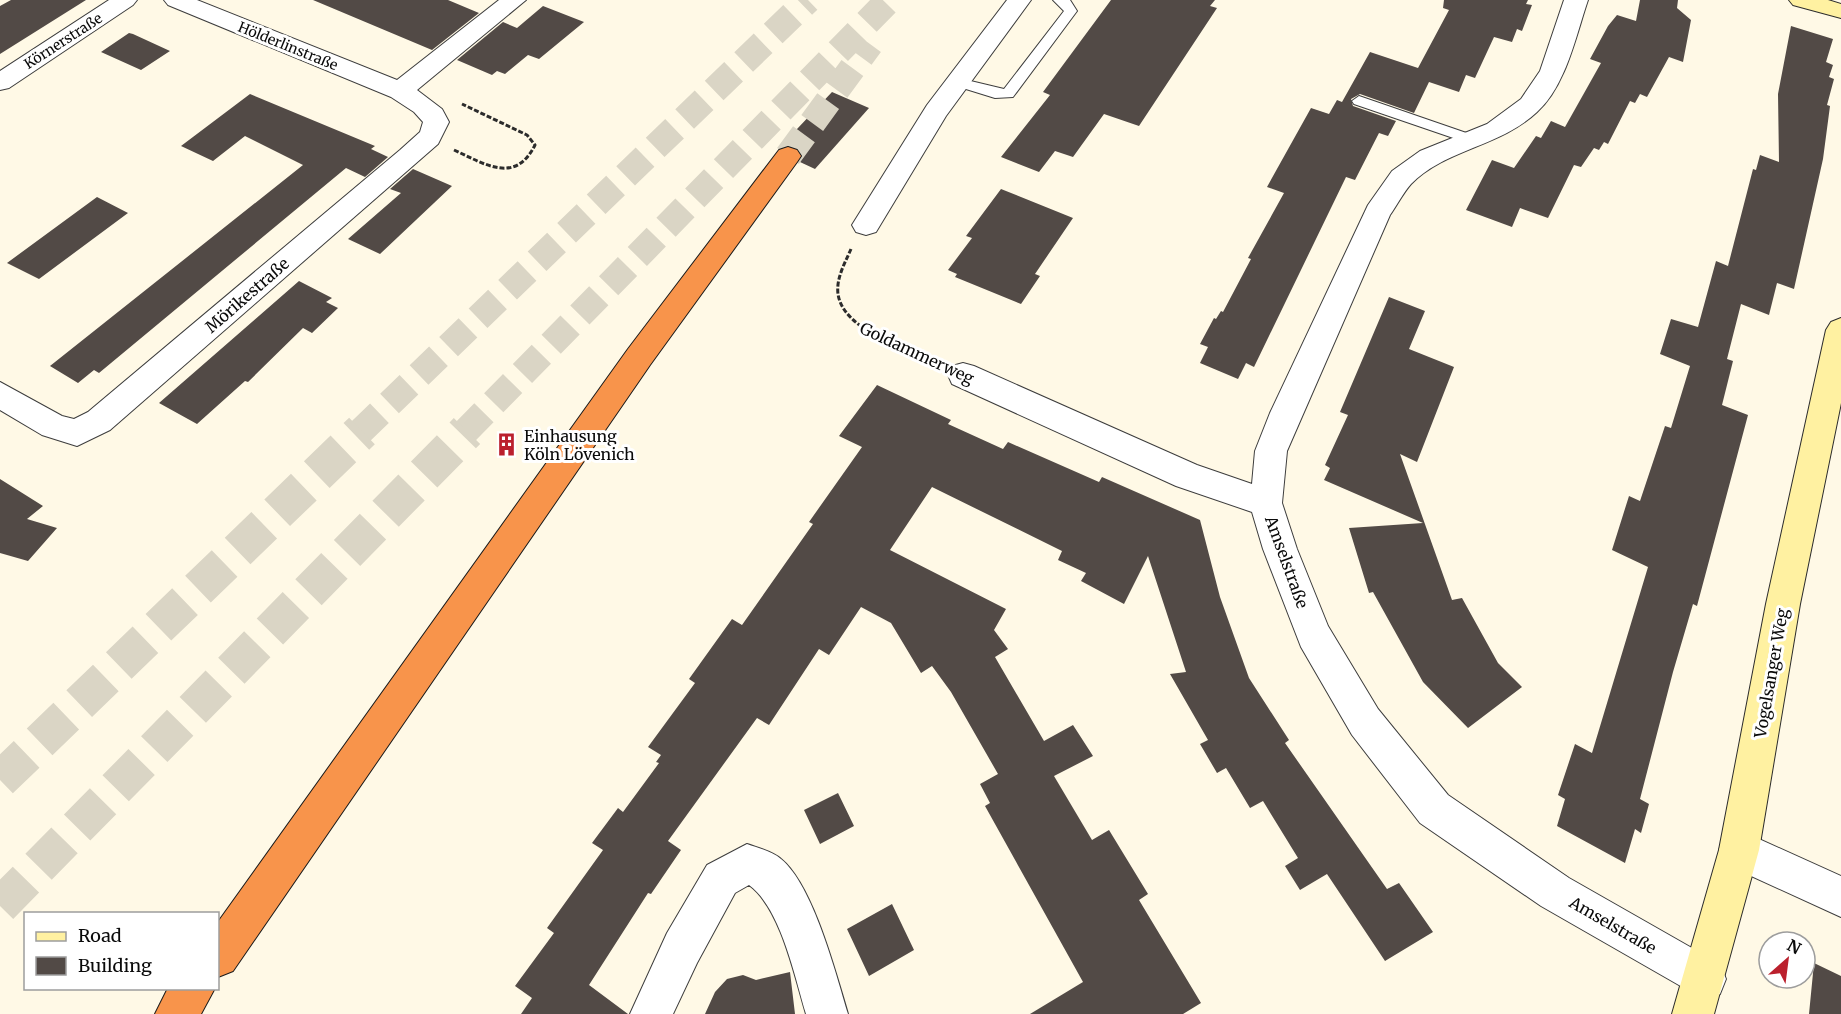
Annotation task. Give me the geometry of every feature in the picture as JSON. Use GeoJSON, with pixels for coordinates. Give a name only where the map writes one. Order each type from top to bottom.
{"type":"FeatureCollection","features":[{"type":"Feature","properties":{"kind":"highway"},"geometry":{"type":"LineString","coordinates":[[219,955],[639,357],[788,156]]}},
{"type":"Feature","properties":{"kind":"highway"},"geometry":{"type":"LineString","coordinates":[[176,1014],[193,990]]}},
{"type":"Feature","properties":{"kind":"street","name":"Körnerstraße"},"geometry":{"type":"LineString","coordinates":[[0,82],[125,0]]}},
{"type":"Feature","properties":{"kind":"street","name":"Hölderlinstraße"},"geometry":{"type":"LineString","coordinates":[[176,0],[211,6],[407,86]]}},
{"type":"Feature","properties":{"kind":"street"},"geometry":{"type":"LineString","coordinates":[[429,138],[436,122],[433,115],[407,86],[514,0]]}},
{"type":"Feature","properties":{"kind":"street"},"geometry":{"type":"LineString","coordinates":[[866,225],[936,111],[1019,0]]}},
{"type":"Feature","properties":{"kind":"street","name":"Amselstraße"},"geometry":{"type":"LineString","coordinates":[[1576,0],[1552,72],[1530,105],[1496,130],[1429,157],[1401,178],[1378,212],[1271,452],[1266,503],[1280,549],[1314,635],[1365,722],[1434,809],[1555,892],[1705,978]]}},
{"type":"Feature","properties":{"kind":"street"},"geometry":{"type":"LineString","coordinates":[[1801,0],[1841,10]]}},
{"type":"Feature","properties":{"kind":"street","name":"Mörikestraße"},"geometry":{"type":"LineString","coordinates":[[0,395],[54,426],[77,433],[99,421],[429,138]]}},
{"type":"Feature","properties":{"kind":"street","name":"Vogelsanger Weg"},"geometry":{"type":"LineString","coordinates":[[1693,1014],[1705,978],[1739,850],[1783,604],[1841,330]]}},
{"type":"Feature","properties":{"kind":"street","name":"Goldammerweg"},"geometry":{"type":"LineString","coordinates":[[963,375],[1187,476],[1266,503]]}},
{"type":"Feature","properties":{"kind":"street"},"geometry":{"type":"LineString","coordinates":[[1739,850],[1841,897]]}},
{"type":"Feature","properties":{"kind":"street"},"geometry":{"type":"LineString","coordinates":[[651,1014],[682,948],[721,879],[747,864],[766,872],[780,890],[813,967],[827,1014]]}},
{"type":"Feature","properties":{"kind":"lane"},"geometry":{"type":"LineString","coordinates":[[958,82],[995,93],[1008,94],[1071,11],[1065,2],[1059,0]]}},
{"type":"Feature","properties":{"kind":"lane"},"geometry":{"type":"LineString","coordinates":[[1359,101],[1473,140]]}},
{"type":"Feature","properties":{"kind":"path"},"geometry":{"type":"LineString","coordinates":[[407,86],[527,135],[535,145],[524,161],[516,168],[506,171],[429,138]]}},
{"type":"Feature","properties":{"kind":"path","name":"Goldammerweg"},"geometry":{"type":"LineString","coordinates":[[866,225],[845,259],[837,282],[842,309],[853,322],[963,375]]}},
{"type":"Feature","properties":{"kind":"building"},"geometry":{"type":"Polygon","coordinates":[[[11,0],[86,0],[0,54],[0,6],[11,0]]]}},
{"type":"Feature","properties":{"kind":"building"},"geometry":{"type":"Polygon","coordinates":[[[313,0],[448,0],[479,13],[432,50],[313,0]]]}},
{"type":"Feature","properties":{"kind":"building"},"geometry":{"type":"Polygon","coordinates":[[[1111,0],[1215,0],[1210,6],[1217,8],[1139,126],[1104,114],[1073,157],[1055,151],[1039,172],[1001,157],[1050,95],[1043,92],[1111,0]]]}},
{"type":"Feature","properties":{"kind":"building"},"geometry":{"type":"Polygon","coordinates":[[[1444,0],[1528,0],[1526,4],[1532,5],[1522,31],[1517,29],[1512,42],[1494,37],[1475,78],[1466,75],[1459,92],[1429,82],[1414,113],[1360,94],[1351,99],[1353,106],[1396,121],[1388,136],[1379,133],[1355,180],[1346,177],[1254,367],[1246,363],[1238,379],[1200,363],[1208,347],[1200,344],[1214,318],[1216,319],[1221,311],[1223,312],[1251,259],[1248,258],[1284,193],[1267,187],[1311,108],[1329,114],[1337,100],[1342,102],[1370,52],[1418,68],[1449,10],[1443,8],[1444,0]]]}},
{"type":"Feature","properties":{"kind":"building"},"geometry":{"type":"Polygon","coordinates":[[[1640,0],[1678,0],[1677,8],[1691,20],[1683,62],[1669,57],[1647,97],[1640,94],[1635,103],[1630,101],[1608,144],[1604,142],[1599,150],[1594,148],[1581,167],[1574,165],[1548,218],[1520,208],[1512,227],[1466,210],[1492,160],[1514,168],[1536,136],[1541,138],[1551,121],[1565,127],[1601,63],[1590,59],[1608,26],[1617,15],[1636,21],[1640,0]]]}},
{"type":"Feature","properties":{"kind":"building"},"geometry":{"type":"Polygon","coordinates":[[[543,6],[584,22],[539,59],[528,55],[505,74],[497,71],[492,75],[457,60],[503,22],[517,28],[543,6]]]}},
{"type":"Feature","properties":{"kind":"building"},"geometry":{"type":"Polygon","coordinates":[[[1791,26],[1833,39],[1826,62],[1833,65],[1829,77],[1834,79],[1827,105],[1830,106],[1823,159],[1794,289],[1777,283],[1769,315],[1741,304],[1727,359],[1733,361],[1722,405],[1748,415],[1697,606],[1693,604],[1673,672],[1640,799],[1649,804],[1641,833],[1635,829],[1625,863],[1557,826],[1565,799],[1558,795],[1575,744],[1592,753],[1648,567],[1612,550],[1629,496],[1640,501],[1665,426],[1671,428],[1690,366],[1660,354],[1671,319],[1698,327],[1716,261],[1728,266],[1753,169],[1756,170],[1760,155],[1779,162],[1778,94],[1791,26]]]}},
{"type":"Feature","properties":{"kind":"building"},"geometry":{"type":"Polygon","coordinates":[[[129,33],[170,51],[141,70],[101,52],[129,33]]]}},
{"type":"Feature","properties":{"kind":"building"},"geometry":{"type":"Polygon","coordinates":[[[832,92],[869,108],[815,169],[800,162],[803,155],[798,148],[789,145],[780,147],[832,92]]]}},
{"type":"Feature","properties":{"kind":"building"},"geometry":{"type":"Polygon","coordinates":[[[250,94],[375,146],[371,149],[388,157],[365,177],[346,168],[99,373],[94,370],[78,383],[50,366],[303,165],[245,136],[213,161],[181,146],[250,94]]]}},
{"type":"Feature","properties":{"kind":"building"},"geometry":{"type":"Polygon","coordinates":[[[413,169],[452,186],[380,254],[348,239],[401,193],[390,189],[413,169]]]}},
{"type":"Feature","properties":{"kind":"building"},"geometry":{"type":"Polygon","coordinates":[[[1001,189],[1073,218],[1035,274],[1040,276],[1021,304],[955,277],[957,274],[948,270],[972,238],[966,236],[1001,189]]]}},
{"type":"Feature","properties":{"kind":"building"},"geometry":{"type":"Polygon","coordinates":[[[97,197],[128,213],[39,279],[7,263],[97,197]]]}},
{"type":"Feature","properties":{"kind":"building"},"geometry":{"type":"Polygon","coordinates":[[[299,281],[332,298],[326,302],[338,308],[312,333],[303,328],[248,382],[245,381],[197,424],[159,403],[299,281]]]}},
{"type":"Feature","properties":{"kind":"building"},"geometry":{"type":"Polygon","coordinates":[[[1389,297],[1425,311],[1409,349],[1454,367],[1417,462],[1400,454],[1452,600],[1462,598],[1498,663],[1522,687],[1468,728],[1423,682],[1373,592],[1369,593],[1349,528],[1423,523],[1324,480],[1330,468],[1325,465],[1348,415],[1340,412],[1389,297]]]}},
{"type":"Feature","properties":{"kind":"building"},"geometry":{"type":"Polygon","coordinates":[[[877,385],[951,420],[948,424],[1003,449],[1008,442],[1099,482],[1102,477],[1200,520],[1220,597],[1249,678],[1289,740],[1285,743],[1387,889],[1399,883],[1433,932],[1385,961],[1327,874],[1300,890],[1285,866],[1298,858],[1263,801],[1250,808],[1226,768],[1217,773],[1200,744],[1208,740],[1170,674],[1186,672],[1148,556],[1124,604],[1081,581],[1086,573],[1058,560],[1062,551],[932,487],[890,550],[1006,609],[994,630],[1008,649],[995,657],[1044,741],[1073,725],[1093,756],[1054,776],[1092,840],[1109,830],[1148,894],[1139,900],[1201,1003],[1183,1014],[1030,1014],[1083,982],[985,806],[990,803],[980,784],[998,774],[951,692],[932,666],[921,673],[891,623],[861,607],[829,655],[819,649],[769,725],[757,718],[668,841],[681,850],[651,894],[648,893],[589,985],[628,1014],[521,1014],[532,998],[515,986],[554,933],[547,928],[603,850],[592,843],[618,808],[623,812],[659,763],[656,762],[661,755],[648,747],[695,683],[689,679],[732,619],[742,625],[813,524],[809,522],[862,447],[839,436],[877,385]]]}},
{"type":"Feature","properties":{"kind":"building"},"geometry":{"type":"Polygon","coordinates":[[[0,479],[43,506],[27,519],[57,528],[28,561],[0,553],[0,479]]]}},
{"type":"Feature","properties":{"kind":"building"},"geometry":{"type":"Polygon","coordinates":[[[838,793],[854,826],[820,844],[804,810],[838,793]]]}},
{"type":"Feature","properties":{"kind":"building"},"geometry":{"type":"Polygon","coordinates":[[[892,904],[914,950],[869,976],[847,929],[892,904]]]}},
{"type":"Feature","properties":{"kind":"building"},"geometry":{"type":"Polygon","coordinates":[[[1817,964],[1841,976],[1841,1014],[1809,1014],[1811,990],[1817,990],[1817,964]]]}},
{"type":"Feature","properties":{"kind":"building"},"geometry":{"type":"Polygon","coordinates":[[[790,972],[795,1014],[705,1014],[715,992],[727,979],[743,975],[756,980],[790,972]]]}},
{"type":"Feature","properties":{"kind":"tunnel"},"geometry":{"type":"LineString","coordinates":[[360,432],[808,0]]}},
{"type":"Feature","properties":{"kind":"tunnel"},"geometry":{"type":"LineString","coordinates":[[465,432],[889,0]]}},
{"type":"Feature","properties":{"kind":"tunnel"},"geometry":{"type":"LineString","coordinates":[[788,156],[870,44]]}},
{"type":"Feature","properties":{"kind":"tunnel"},"geometry":{"type":"LineString","coordinates":[[0,780],[362,431]]}},
{"type":"Feature","properties":{"kind":"tunnel"},"geometry":{"type":"LineString","coordinates":[[0,906],[467,431]]}},
{"type":"Feature","properties":{"kind":"place","name":"Einhausung Köln Lövenich"},"geometry":{"type":"Point","coordinates":[506,445]}}]}
